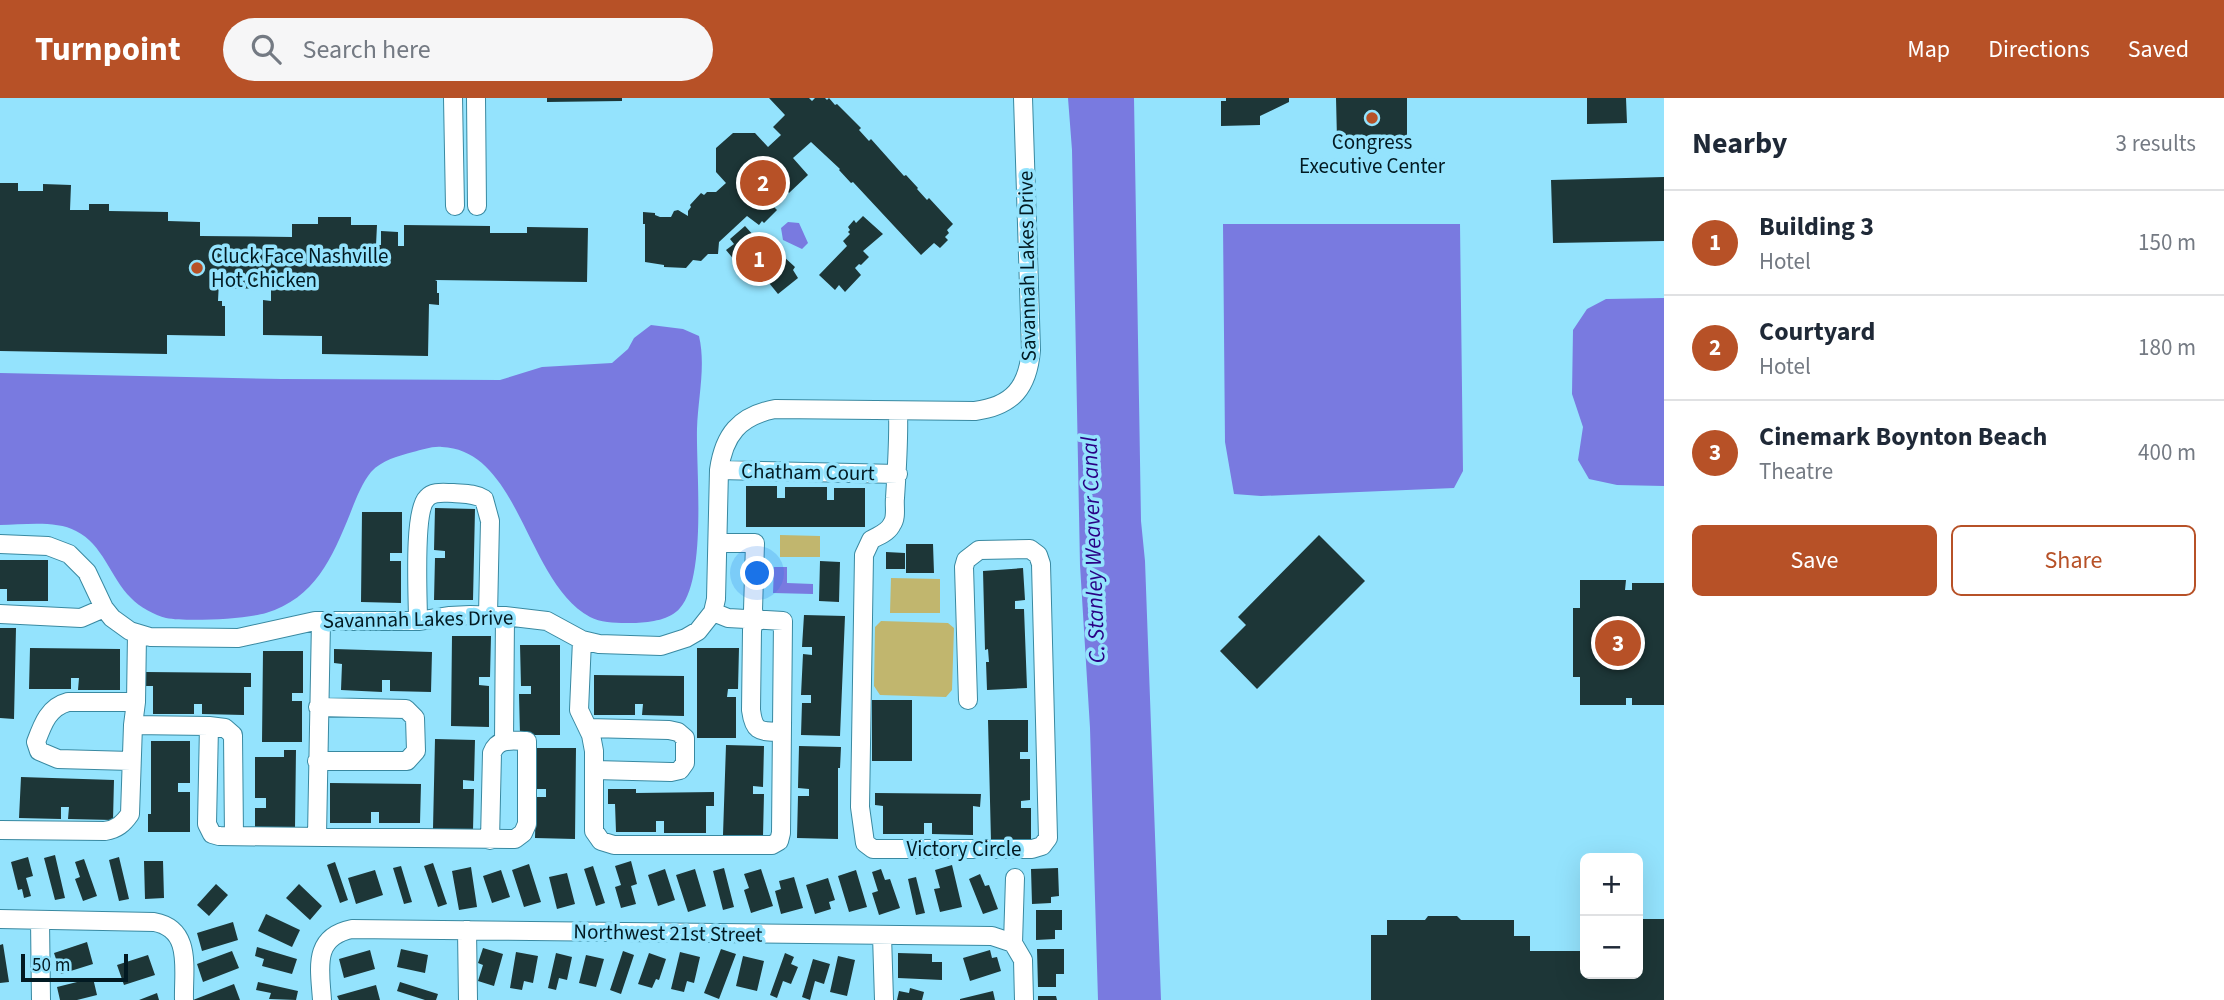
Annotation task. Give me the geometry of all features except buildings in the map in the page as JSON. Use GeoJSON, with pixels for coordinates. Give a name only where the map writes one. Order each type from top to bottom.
{"type":"FeatureCollection","features":[{"type":"Feature","properties":{"kind":"street"},"geometry":{"type":"LineString","coordinates":[[453,98],[455,205]]}},
{"type":"Feature","properties":{"kind":"street"},"geometry":{"type":"LineString","coordinates":[[476,98],[477,206]]}},
{"type":"Feature","properties":{"kind":"street","name":"Savannah Lakes Drive"},"geometry":{"type":"LineString","coordinates":[[137,634],[150,637],[238,638],[321,621],[418,621],[450,616],[497,616],[547,621],[582,640],[614,646],[661,646],[686,639],[698,631],[713,612],[718,587],[721,454],[730,434],[746,419],[765,411],[784,408],[975,411],[996,407],[1013,397],[1020,388],[1029,370],[1031,325],[1023,98]]}},
{"type":"Feature","properties":{"kind":"street","name":"Victory Circle"},"geometry":{"type":"LineString","coordinates":[[898,411],[895,519],[885,533],[871,540],[864,555],[860,807],[865,843],[873,849],[1032,849],[1042,846],[1048,838],[1041,564],[1038,555],[1030,549],[979,550],[966,560],[968,700]]}},
{"type":"Feature","properties":{"kind":"street","name":"Chatham Court"},"geometry":{"type":"LineString","coordinates":[[719,470],[898,474]]}},
{"type":"Feature","properties":{"kind":"street"},"geometry":{"type":"LineString","coordinates":[[418,621],[418,528],[421,505],[431,494],[478,496],[484,499],[490,521],[504,741]]}},
{"type":"Feature","properties":{"kind":"street"},"geometry":{"type":"LineString","coordinates":[[718,543],[755,543],[751,710],[756,728],[781,732]]}},
{"type":"Feature","properties":{"kind":"street"},"geometry":{"type":"LineString","coordinates":[[0,544],[48,546],[69,554],[87,572],[104,608],[120,626],[137,634],[130,814],[124,823],[116,829],[105,831],[0,830]]}},
{"type":"Feature","properties":{"kind":"street"},"geometry":{"type":"LineString","coordinates":[[0,614],[81,618],[104,608]]}},
{"type":"Feature","properties":{"kind":"street"},"geometry":{"type":"LineString","coordinates":[[582,640],[579,710],[592,735],[595,770],[594,831],[601,841],[614,845],[772,845],[779,841],[781,833],[783,621],[728,618],[713,612]]}},
{"type":"Feature","properties":{"kind":"street"},"geometry":{"type":"LineString","coordinates":[[317,836],[321,621]]}},
{"type":"Feature","properties":{"kind":"street"},"geometry":{"type":"LineString","coordinates":[[131,761],[58,760],[39,751],[36,742],[51,710],[59,704],[136,702]]}},
{"type":"Feature","properties":{"kind":"street"},"geometry":{"type":"LineString","coordinates":[[317,761],[407,761],[416,751],[415,718],[405,709],[318,707]]}},
{"type":"Feature","properties":{"kind":"street"},"geometry":{"type":"LineString","coordinates":[[133,725],[209,726],[225,728],[233,735],[234,836]]}},
{"type":"Feature","properties":{"kind":"street"},"geometry":{"type":"LineString","coordinates":[[209,726],[207,824],[212,834],[234,836],[490,840],[515,839],[523,833],[527,824],[527,741],[504,741],[494,747],[490,840]]}},
{"type":"Feature","properties":{"kind":"street"},"geometry":{"type":"LineString","coordinates":[[588,728],[669,730],[678,732],[685,738],[685,763],[680,770],[595,770]]}},
{"type":"Feature","properties":{"kind":"street"},"geometry":{"type":"LineString","coordinates":[[1014,878],[1013,943],[1023,960],[1024,1000]]}},
{"type":"Feature","properties":{"kind":"street"},"geometry":{"type":"LineString","coordinates":[[0,919],[164,924],[173,929],[183,946],[184,1000]]}},
{"type":"Feature","properties":{"kind":"street"},"geometry":{"type":"LineString","coordinates":[[40,920],[41,1000]]}},
{"type":"Feature","properties":{"kind":"street","name":"Northwest 21st Street"},"geometry":{"type":"LineString","coordinates":[[322,1000],[321,953],[332,936],[352,929],[992,936],[1013,943]]}},
{"type":"Feature","properties":{"kind":"street"},"geometry":{"type":"LineString","coordinates":[[467,930],[468,1000]]}},
{"type":"Feature","properties":{"kind":"street"},"geometry":{"type":"LineString","coordinates":[[882,935],[884,1000]]}},
{"type":"Feature","properties":{"kind":"shaded area"},"geometry":{"type":"Polygon","coordinates":[[[780,535],[820,536],[820,557],[780,557],[780,535]]]}},
{"type":"Feature","properties":{"kind":"shaded area"},"geometry":{"type":"Polygon","coordinates":[[[891,578],[940,579],[940,613],[890,613],[891,578]]]}},
{"type":"Feature","properties":{"kind":"shaded area"},"geometry":{"type":"Polygon","coordinates":[[[881,621],[948,623],[954,628],[952,690],[946,697],[880,695],[874,686],[875,627],[881,621]]]}},
{"type":"Feature","properties":{"kind":"water","name":"C. Stanley Weaver Canal"},"geometry":{"type":"Polygon","coordinates":[[[1068,98],[1134,98],[1141,521],[1145,561],[1161,1000],[1098,1000],[1090,728],[1080,565],[1072,150],[1068,98]]]}},
{"type":"Feature","properties":{"kind":"water"},"geometry":{"type":"Polygon","coordinates":[[[788,222],[799,223],[808,243],[802,249],[783,240],[781,228],[788,222]]]}},
{"type":"Feature","properties":{"kind":"water"},"geometry":{"type":"Polygon","coordinates":[[[1223,224],[1460,224],[1463,471],[1454,488],[1261,496],[1234,494],[1225,442],[1223,224]]]}},
{"type":"Feature","properties":{"kind":"water"},"geometry":{"type":"Polygon","coordinates":[[[1664,298],[1664,486],[1617,485],[1589,479],[1578,460],[1583,427],[1572,394],[1573,330],[1587,309],[1606,299],[1664,298]]]}},
{"type":"Feature","properties":{"kind":"water"},"geometry":{"type":"Polygon","coordinates":[[[651,325],[683,329],[699,336],[702,359],[697,429],[698,523],[694,573],[680,608],[660,620],[642,623],[601,621],[590,617],[568,600],[551,576],[506,493],[489,470],[468,454],[442,447],[402,455],[375,468],[362,487],[336,546],[320,574],[297,597],[283,606],[257,615],[202,620],[162,617],[131,598],[100,552],[76,531],[49,524],[0,525],[0,373],[500,380],[542,367],[612,363],[628,349],[634,338],[651,325]]]}},
{"type":"Feature","properties":{"kind":"water"},"geometry":{"type":"Polygon","coordinates":[[[774,567],[787,567],[787,583],[813,584],[813,594],[773,593],[774,567]]]}},
{"type":"Feature","properties":{"kind":"place","name":"Congress Executive Center"},"geometry":{"type":"Point","coordinates":[1372,118]}},
{"type":"Feature","properties":{"kind":"place","name":"Courtyard"},"geometry":{"type":"Point","coordinates":[763,183]}},
{"type":"Feature","properties":{"kind":"place","name":"Building 3"},"geometry":{"type":"Point","coordinates":[759,259]}},
{"type":"Feature","properties":{"kind":"place","name":"Cluck Face Nashville Hot Chicken"},"geometry":{"type":"Point","coordinates":[197,268]}},
{"type":"Feature","properties":{"kind":"place","name":"Cinemark Boynton Beach"},"geometry":{"type":"Point","coordinates":[1618,643]}}]}
